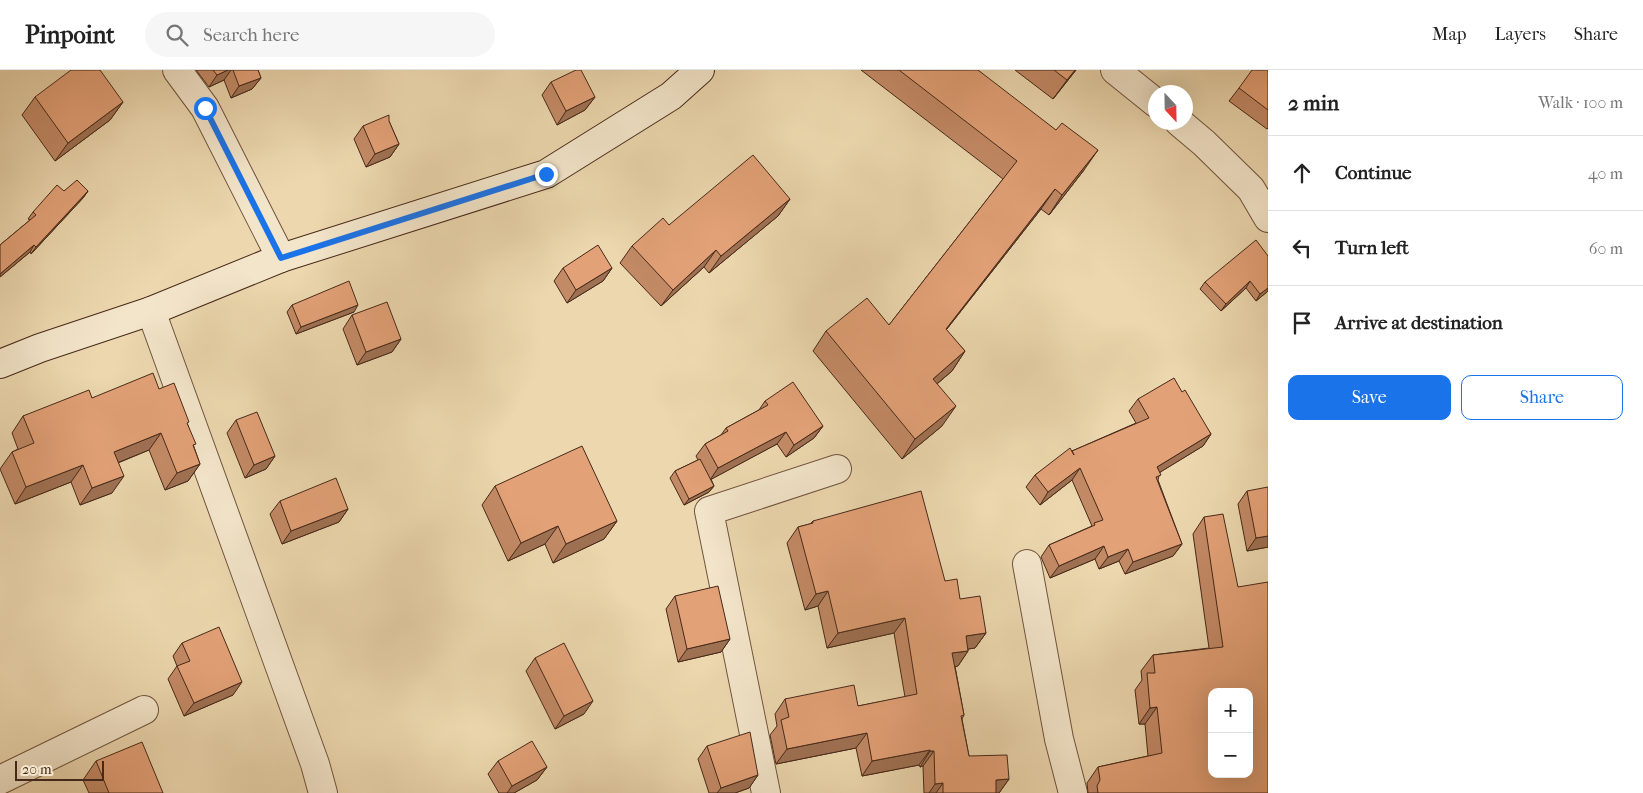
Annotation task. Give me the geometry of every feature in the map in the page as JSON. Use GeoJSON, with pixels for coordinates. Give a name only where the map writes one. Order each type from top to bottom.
{"type":"FeatureCollection","features":[{"type":"Feature","properties":{"kind":"street"},"geometry":{"type":"LineString","coordinates":[[177,70],[205,108],[281,258]]}},
{"type":"Feature","properties":{"kind":"street"},"geometry":{"type":"LineString","coordinates":[[0,364],[40,348],[151,311],[281,258],[546,174],[671,96],[700,70]]}},
{"type":"Feature","properties":{"kind":"street"},"geometry":{"type":"LineString","coordinates":[[1115,70],[1148,97]]}},
{"type":"Feature","properties":{"kind":"street"},"geometry":{"type":"LineString","coordinates":[[1189,130],[1251,189],[1268,218]]}},
{"type":"Feature","properties":{"kind":"street"},"geometry":{"type":"LineString","coordinates":[[151,311],[315,764],[323,793]]}},
{"type":"Feature","properties":{"kind":"street"},"geometry":{"type":"LineString","coordinates":[[766,793],[709,511],[837,468]]}},
{"type":"Feature","properties":{"kind":"street"},"geometry":{"type":"LineString","coordinates":[[1027,564],[1059,739],[1073,793]]}},
{"type":"Feature","properties":{"kind":"street"},"geometry":{"type":"LineString","coordinates":[[0,780],[144,710]]}},
{"type":"Feature","properties":{"kind":"building"},"geometry":{"type":"Polygon","coordinates":[[[71,70],[100,70],[123,102],[68,143],[35,97],[71,70]]]}},
{"type":"Feature","properties":{"kind":"building"},"geometry":{"type":"Polygon","coordinates":[[[213,70],[228,70],[217,75],[213,70]]]}},
{"type":"Feature","properties":{"kind":"building"},"geometry":{"type":"Polygon","coordinates":[[[233,70],[258,70],[261,78],[239,86],[233,70]]]}},
{"type":"Feature","properties":{"kind":"building"},"geometry":{"type":"Polygon","coordinates":[[[576,70],[581,70],[595,97],[566,111],[551,82],[576,70]]]}},
{"type":"Feature","properties":{"kind":"building"},"geometry":{"type":"Polygon","coordinates":[[[899,70],[978,70],[1056,130],[1062,123],[1098,150],[1062,195],[1055,189],[946,329],[965,351],[933,379],[956,406],[915,439],[826,331],[867,298],[889,325],[1017,161],[899,70]]]}},
{"type":"Feature","properties":{"kind":"building"},"geometry":{"type":"Polygon","coordinates":[[[1054,70],[1075,70],[1067,80],[1054,70]]]}},
{"type":"Feature","properties":{"kind":"building"},"geometry":{"type":"Polygon","coordinates":[[[1252,70],[1268,70],[1268,110],[1239,88],[1252,70]]]}},
{"type":"Feature","properties":{"kind":"building"},"geometry":{"type":"Polygon","coordinates":[[[389,115],[389,121],[399,144],[375,154],[363,126],[389,115]]]}},
{"type":"Feature","properties":{"kind":"building"},"geometry":{"type":"Polygon","coordinates":[[[753,155],[790,199],[721,256],[716,250],[673,290],[632,246],[663,218],[669,225],[753,155]]]}},
{"type":"Feature","properties":{"kind":"building"},"geometry":{"type":"Polygon","coordinates":[[[77,180],[88,191],[36,247],[34,245],[0,274],[0,245],[36,215],[33,212],[57,185],[64,191],[77,180]]]}},
{"type":"Feature","properties":{"kind":"building"},"geometry":{"type":"Polygon","coordinates":[[[1256,240],[1268,256],[1268,288],[1260,294],[1250,281],[1226,304],[1205,282],[1256,240]]]}},
{"type":"Feature","properties":{"kind":"building"},"geometry":{"type":"Polygon","coordinates":[[[598,245],[612,268],[576,290],[563,268],[598,245]]]}},
{"type":"Feature","properties":{"kind":"building"},"geometry":{"type":"Polygon","coordinates":[[[349,281],[358,305],[301,327],[292,305],[349,281]]]}},
{"type":"Feature","properties":{"kind":"building"},"geometry":{"type":"Polygon","coordinates":[[[387,302],[401,339],[366,352],[352,315],[387,302]]]}},
{"type":"Feature","properties":{"kind":"building"},"geometry":{"type":"Polygon","coordinates":[[[153,373],[159,389],[174,383],[189,422],[187,423],[196,444],[193,445],[200,464],[177,473],[161,433],[114,452],[124,476],[92,488],[83,465],[26,487],[12,452],[34,443],[23,416],[89,390],[92,398],[153,373]]]}},
{"type":"Feature","properties":{"kind":"building"},"geometry":{"type":"Polygon","coordinates":[[[1174,378],[1182,392],[1185,390],[1211,434],[1157,467],[1161,475],[1156,477],[1182,544],[1133,562],[1128,549],[1108,557],[1104,546],[1059,566],[1049,545],[1103,520],[1080,468],[1048,492],[1035,475],[1070,448],[1074,455],[1072,451],[1149,418],[1138,399],[1174,378]]]}},
{"type":"Feature","properties":{"kind":"building"},"geometry":{"type":"Polygon","coordinates":[[[793,382],[823,426],[794,445],[786,432],[718,468],[705,444],[728,431],[726,428],[768,405],[765,401],[793,382]]]}},
{"type":"Feature","properties":{"kind":"building"},"geometry":{"type":"Polygon","coordinates":[[[257,412],[275,456],[254,465],[236,420],[257,412]]]}},
{"type":"Feature","properties":{"kind":"building"},"geometry":{"type":"Polygon","coordinates":[[[582,446],[617,521],[566,544],[558,526],[521,543],[495,486],[582,446]]]}},
{"type":"Feature","properties":{"kind":"building"},"geometry":{"type":"Polygon","coordinates":[[[700,459],[714,486],[689,499],[675,471],[700,459]]]}},
{"type":"Feature","properties":{"kind":"building"},"geometry":{"type":"Polygon","coordinates":[[[336,478],[348,509],[291,531],[280,501],[336,478]]]}},
{"type":"Feature","properties":{"kind":"building"},"geometry":{"type":"Polygon","coordinates":[[[1268,487],[1268,536],[1256,538],[1247,491],[1268,487]]]}},
{"type":"Feature","properties":{"kind":"building"},"geometry":{"type":"Polygon","coordinates":[[[921,491],[945,581],[957,579],[960,599],[980,596],[986,633],[966,636],[968,651],[952,653],[964,715],[961,716],[969,756],[1007,755],[1009,779],[996,780],[996,793],[943,793],[943,783],[935,784],[934,751],[930,750],[872,761],[867,733],[787,749],[781,720],[789,717],[785,699],[854,685],[858,706],[917,694],[905,618],[838,633],[828,591],[816,594],[798,527],[813,523],[813,521],[921,491]]]}},
{"type":"Feature","properties":{"kind":"building"},"geometry":{"type":"Polygon","coordinates":[[[1223,514],[1238,587],[1268,582],[1268,793],[1098,793],[1097,786],[1100,780],[1098,767],[1162,753],[1157,707],[1150,708],[1147,673],[1155,673],[1153,655],[1223,647],[1204,517],[1223,514]]]}},
{"type":"Feature","properties":{"kind":"building"},"geometry":{"type":"Polygon","coordinates":[[[718,586],[730,639],[687,649],[675,596],[718,586]]]}},
{"type":"Feature","properties":{"kind":"building"},"geometry":{"type":"Polygon","coordinates":[[[219,627],[242,682],[194,703],[177,666],[190,661],[182,643],[219,627]]]}},
{"type":"Feature","properties":{"kind":"building"},"geometry":{"type":"Polygon","coordinates":[[[564,643],[593,701],[564,716],[535,658],[564,643]]]}},
{"type":"Feature","properties":{"kind":"building"},"geometry":{"type":"Polygon","coordinates":[[[750,732],[758,775],[721,788],[707,746],[750,732]]]}},
{"type":"Feature","properties":{"kind":"building"},"geometry":{"type":"Polygon","coordinates":[[[532,741],[547,767],[512,786],[498,761],[532,741]]]}},
{"type":"Feature","properties":{"kind":"building"},"geometry":{"type":"Polygon","coordinates":[[[142,742],[163,793],[109,793],[96,761],[142,742]]]}},
{"type":"Feature","properties":{"kind":"route"},"geometry":{"type":"LineString","coordinates":[[205,108],[281,258],[546,174]]}}]}
